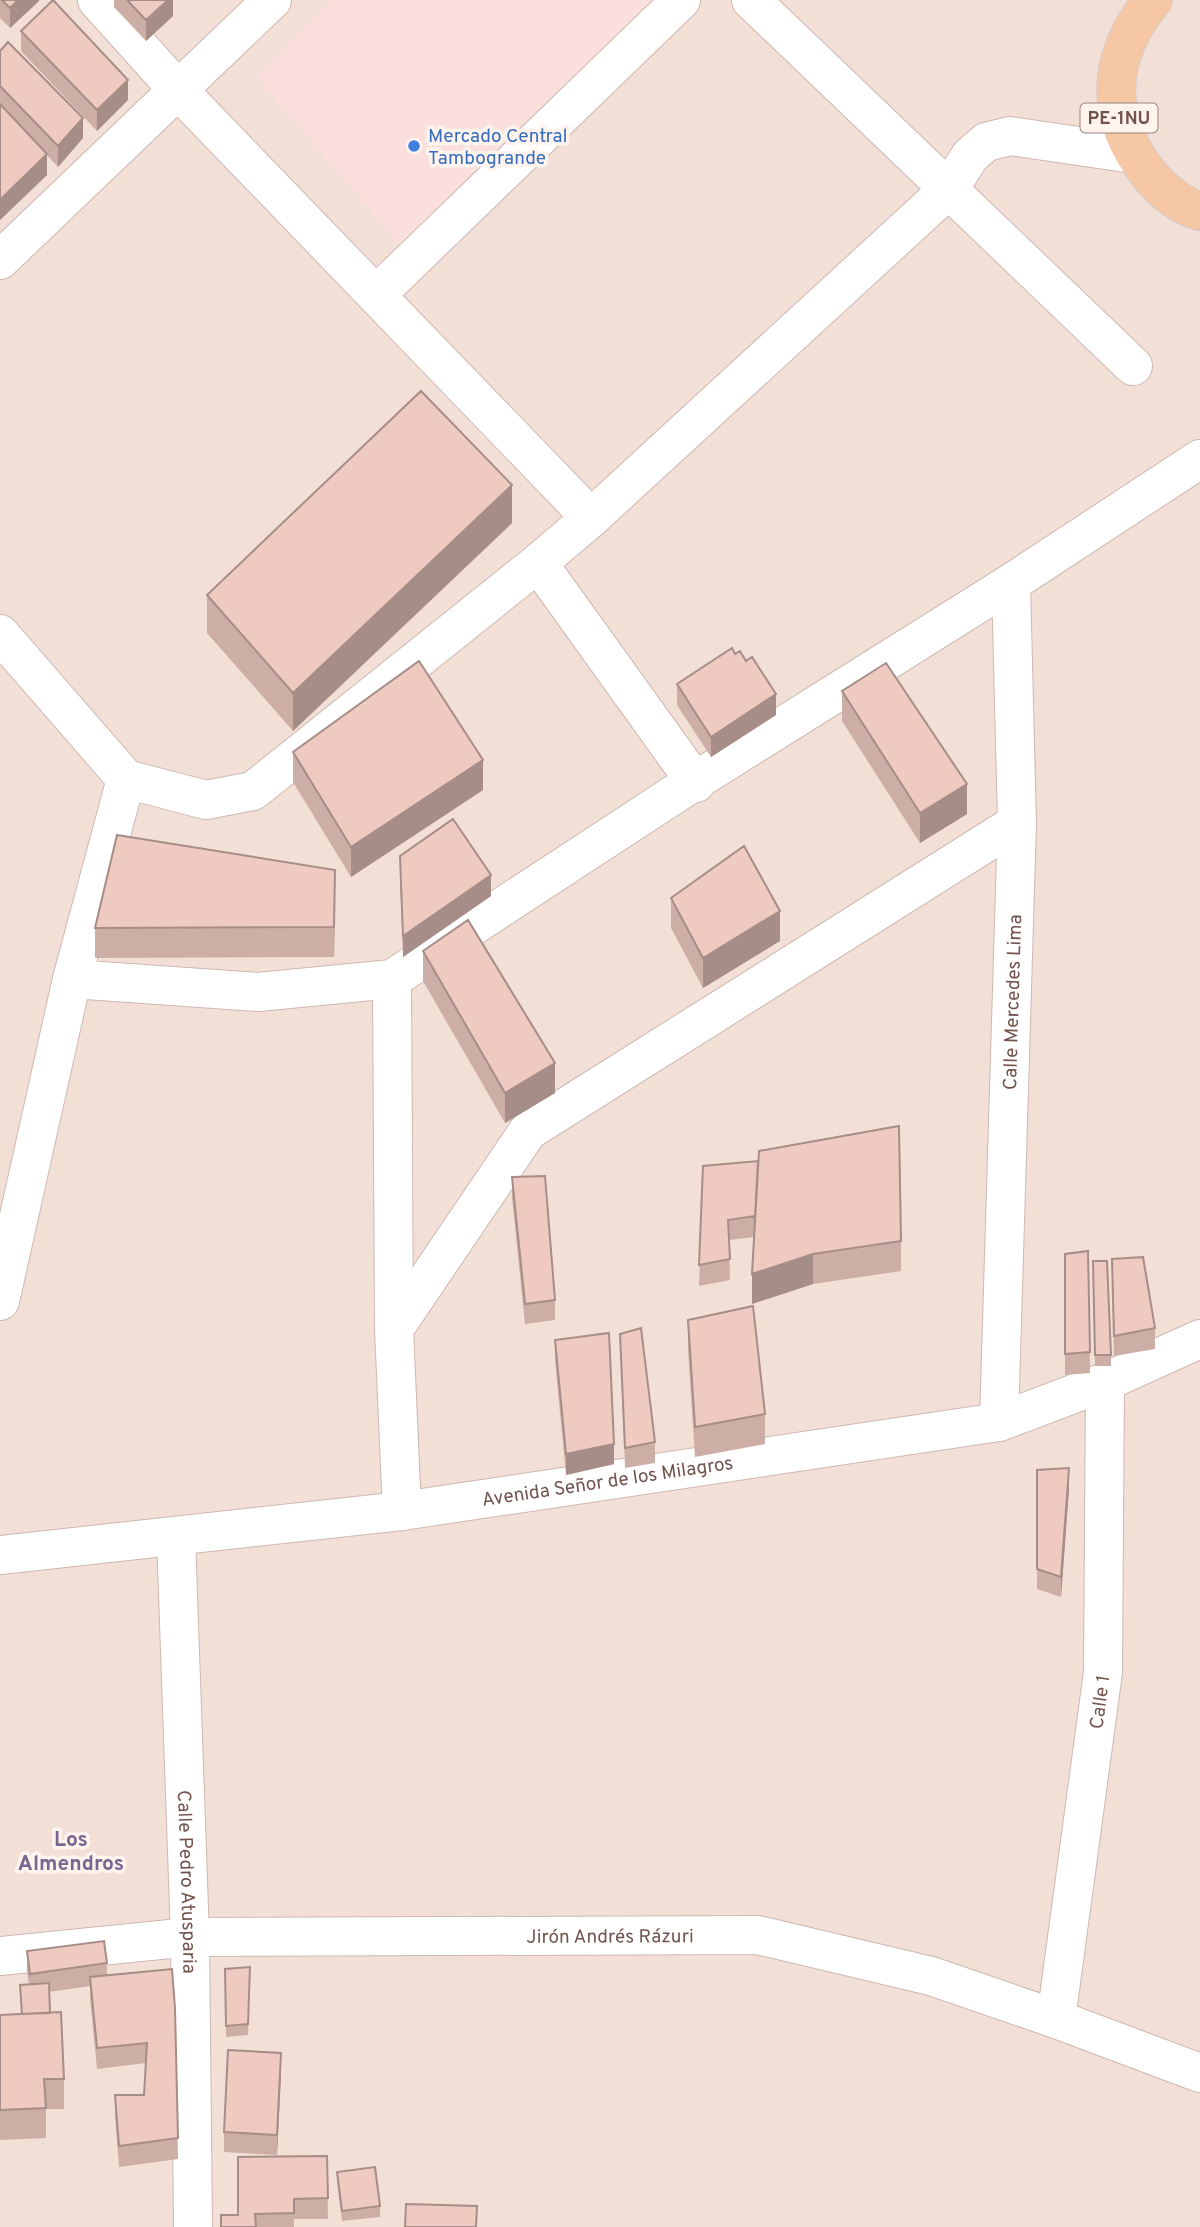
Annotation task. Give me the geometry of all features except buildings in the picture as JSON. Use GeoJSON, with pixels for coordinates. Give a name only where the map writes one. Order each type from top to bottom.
{"type":"FeatureCollection","features":[{"type":"Feature","properties":{"kind":"main road","name":"PE-1NU"},"geometry":{"type":"LineString","coordinates":[[1135,7],[1122,50],[1116,83],[1119,116],[1133,154],[1158,186],[1192,209],[1200,211]]}},
{"type":"Feature","properties":{"kind":"street"},"geometry":{"type":"LineString","coordinates":[[97,0],[178,90],[591,518]]}},
{"type":"Feature","properties":{"kind":"street"},"geometry":{"type":"LineString","coordinates":[[0,260],[272,0]]}},
{"type":"Feature","properties":{"kind":"street"},"geometry":{"type":"LineString","coordinates":[[376,296],[681,0]]}},
{"type":"Feature","properties":{"kind":"street"},"geometry":{"type":"LineString","coordinates":[[751,0],[1133,366]]}},
{"type":"Feature","properties":{"kind":"street"},"geometry":{"type":"LineString","coordinates":[[0,634],[126,779],[206,800],[253,791],[591,518],[949,189],[970,156],[986,142],[1010,135],[1133,154]]}},
{"type":"Feature","properties":{"kind":"street"},"geometry":{"type":"LineString","coordinates":[[72,979],[258,992],[392,979],[1200,459]]}},
{"type":"Feature","properties":{"kind":"street"},"geometry":{"type":"LineString","coordinates":[[538,563],[696,783]]}},
{"type":"Feature","properties":{"kind":"street","name":"Calle Mercedes Lima"},"geometry":{"type":"LineString","coordinates":[[999,1422],[1017,823],[1011,583]]}},
{"type":"Feature","properties":{"kind":"street"},"geometry":{"type":"LineString","coordinates":[[0,1301],[72,979],[126,779]]}},
{"type":"Feature","properties":{"kind":"street"},"geometry":{"type":"LineString","coordinates":[[394,1329],[527,1131],[1017,823]]}},
{"type":"Feature","properties":{"kind":"street"},"geometry":{"type":"LineString","coordinates":[[392,979],[394,1329],[402,1511]]}},
{"type":"Feature","properties":{"kind":"street","name":"Avenida Señor de los Milagros"},"geometry":{"type":"LineString","coordinates":[[0,1555],[402,1511],[999,1422],[1105,1382],[1200,1339]]}},
{"type":"Feature","properties":{"kind":"street","name":"Calle 1"},"geometry":{"type":"LineString","coordinates":[[1056,2019],[1103,1672],[1105,1382]]}},
{"type":"Feature","properties":{"kind":"street","name":"Calle Pedro Atusparia"},"geometry":{"type":"LineString","coordinates":[[176,1537],[190,1937],[193,2227]]}},
{"type":"Feature","properties":{"kind":"street","name":"Jirón Andrés Rázuri"},"geometry":{"type":"LineString","coordinates":[[0,1956],[190,1937],[758,1935],[931,1976],[1200,2073]]}},
{"type":"Feature","properties":{"kind":"shaded area"},"geometry":{"type":"Polygon","coordinates":[[[0,0],[1200,0],[1200,2227],[0,2227],[0,0]]]}},
{"type":"Feature","properties":{"kind":"shaded area","name":"Mercado Central Tambogrande"},"geometry":{"type":"Polygon","coordinates":[[[331,0],[656,0],[404,250],[256,77],[331,0]]]}},
{"type":"Feature","properties":{"kind":"place","name":"Mercado Central Tambogrande"},"geometry":{"type":"Point","coordinates":[414,146]}},
{"type":"Feature","properties":{"kind":"district","name":"Los Almendros"},"geometry":{"type":"Point","coordinates":[71,1851]}}]}
